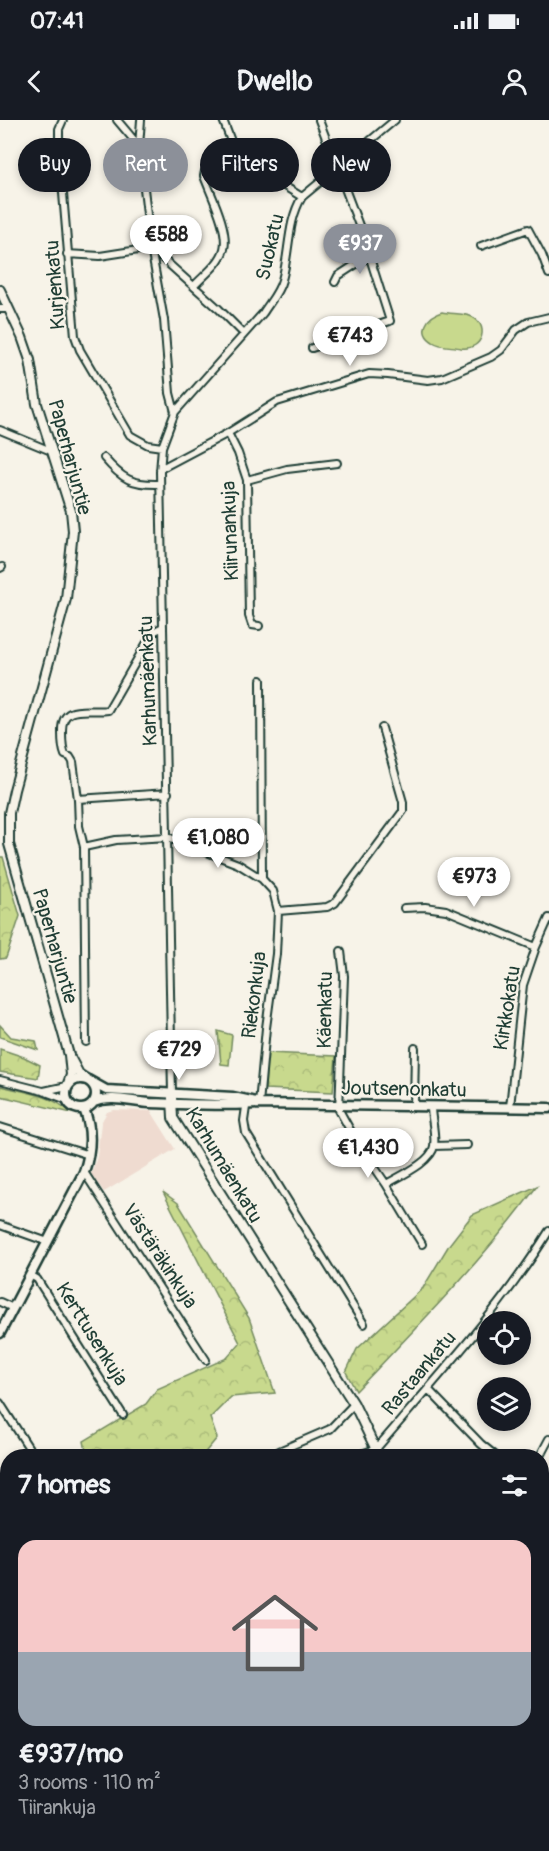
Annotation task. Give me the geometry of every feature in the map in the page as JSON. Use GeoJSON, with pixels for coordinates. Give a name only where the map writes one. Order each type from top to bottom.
{"type":"FeatureCollection","features":[{"type":"Feature","properties":{"kind":"main road"},"geometry":{"type":"LineString","coordinates":[[77,1079],[88,1080],[96,1092],[94,1102],[84,1109],[75,1108],[67,1100],[65,1093],[67,1086],[77,1079]]}},
{"type":"Feature","properties":{"kind":"main road","name":"Joutsenonkatu"},"geometry":{"type":"LineString","coordinates":[[88,1080],[106,1090],[172,1098]]}},
{"type":"Feature","properties":{"kind":"main road","name":"Joutsenonkatu"},"geometry":{"type":"LineString","coordinates":[[94,1102],[104,1098],[172,1098],[259,1104],[549,1108]]}},
{"type":"Feature","properties":{"kind":"main road"},"geometry":{"type":"LineString","coordinates":[[0,1333],[84,1172],[89,1155],[91,1132],[84,1109]]}},
{"type":"Feature","properties":{"kind":"street","name":"Kurjenkatu"},"geometry":{"type":"LineString","coordinates":[[63,120],[59,129],[59,146],[75,336],[80,350],[130,435],[148,445],[162,447]]}},
{"type":"Feature","properties":{"kind":"street"},"geometry":{"type":"LineString","coordinates":[[117,120],[132,138]]}},
{"type":"Feature","properties":{"kind":"street"},"geometry":{"type":"LineString","coordinates":[[140,138],[141,120]]}},
{"type":"Feature","properties":{"kind":"street"},"geometry":{"type":"LineString","coordinates":[[223,120],[230,138]]}},
{"type":"Feature","properties":{"kind":"street"},"geometry":{"type":"LineString","coordinates":[[320,120],[326,138]]}},
{"type":"Feature","properties":{"kind":"street","name":"Suokatu"},"geometry":{"type":"LineString","coordinates":[[373,138],[395,120]]}},
{"type":"Feature","properties":{"kind":"street","name":"Suokatu"},"geometry":{"type":"LineString","coordinates":[[161,458],[162,447],[175,412],[263,313],[275,296],[281,282],[296,208],[302,197],[311,189]]}},
{"type":"Feature","properties":{"kind":"street"},"geometry":{"type":"LineString","coordinates":[[144,192],[151,248],[164,320],[170,393],[175,412]]}},
{"type":"Feature","properties":{"kind":"street"},"geometry":{"type":"LineString","coordinates":[[194,286],[218,261],[224,250],[224,230],[210,192]]}},
{"type":"Feature","properties":{"kind":"street"},"geometry":{"type":"LineString","coordinates":[[294,192],[302,197]]}},
{"type":"Feature","properties":{"kind":"street"},"geometry":{"type":"LineString","coordinates":[[312,348],[390,321],[347,192]]}},
{"type":"Feature","properties":{"kind":"street"},"geometry":{"type":"LineString","coordinates":[[481,246],[528,230],[542,255],[549,274]]}},
{"type":"Feature","properties":{"kind":"street"},"geometry":{"type":"LineString","coordinates":[[67,254],[100,256],[151,248]]}},
{"type":"Feature","properties":{"kind":"street"},"geometry":{"type":"LineString","coordinates":[[151,248],[243,333]]}},
{"type":"Feature","properties":{"kind":"street"},"geometry":{"type":"LineString","coordinates":[[335,282],[338,276],[370,255]]}},
{"type":"Feature","properties":{"kind":"street","name":"Paperharjuntie"},"geometry":{"type":"LineString","coordinates":[[0,290],[4,309],[22,337],[30,360],[37,404],[71,511],[73,531],[66,599],[4,826],[69,1055],[71,1075],[67,1086]]}},
{"type":"Feature","properties":{"kind":"street"},"geometry":{"type":"LineString","coordinates":[[160,469],[228,433],[277,402],[369,374],[428,380],[442,378],[491,357],[501,351],[516,330],[528,322],[549,316]]}},
{"type":"Feature","properties":{"kind":"street"},"geometry":{"type":"LineString","coordinates":[[0,430],[51,451]]}},
{"type":"Feature","properties":{"kind":"street","name":"Kiirunankuja"},"geometry":{"type":"LineString","coordinates":[[228,433],[247,480],[249,616],[252,625],[259,626]]}},
{"type":"Feature","properties":{"kind":"street"},"geometry":{"type":"LineString","coordinates":[[104,458],[124,478],[139,484],[160,484]]}},
{"type":"Feature","properties":{"kind":"street","name":"Karhumäenkatu"},"geometry":{"type":"LineString","coordinates":[[161,458],[173,1118],[354,1404],[376,1449]]}},
{"type":"Feature","properties":{"kind":"street"},"geometry":{"type":"LineString","coordinates":[[247,480],[287,469],[337,463]]}},
{"type":"Feature","properties":{"kind":"street"},"geometry":{"type":"LineString","coordinates":[[86,1042],[84,847],[79,826],[73,762],[70,757],[65,756],[62,750],[61,722],[71,711],[108,710],[153,632],[163,627]]}},
{"type":"Feature","properties":{"kind":"street"},"geometry":{"type":"LineString","coordinates":[[261,680],[262,879]]}},
{"type":"Feature","properties":{"kind":"street"},"geometry":{"type":"LineString","coordinates":[[278,911],[327,907],[335,903],[403,811],[403,802],[382,728]]}},
{"type":"Feature","properties":{"kind":"street"},"geometry":{"type":"LineString","coordinates":[[78,799],[168,793]]}},
{"type":"Feature","properties":{"kind":"street"},"geometry":{"type":"LineString","coordinates":[[84,847],[116,840],[168,837],[238,864],[262,879]]}},
{"type":"Feature","properties":{"kind":"street","name":"Riekonkuja"},"geometry":{"type":"LineString","coordinates":[[259,1104],[276,954],[278,911],[273,891],[262,879]]}},
{"type":"Feature","properties":{"kind":"street"},"geometry":{"type":"LineString","coordinates":[[404,908],[425,907],[446,910],[536,947]]}},
{"type":"Feature","properties":{"kind":"street","name":"Kirkkokatu"},"geometry":{"type":"LineString","coordinates":[[510,1107],[521,996],[536,947],[549,918]]}},
{"type":"Feature","properties":{"kind":"street","name":"Käenkatu"},"geometry":{"type":"LineString","coordinates":[[338,1105],[344,976],[341,951]]}},
{"type":"Feature","properties":{"kind":"street"},"geometry":{"type":"LineString","coordinates":[[414,1107],[415,1048]]}},
{"type":"Feature","properties":{"kind":"street","name":"Paperharjuntie"},"geometry":{"type":"LineString","coordinates":[[69,1055],[80,1074],[88,1080]]}},
{"type":"Feature","properties":{"kind":"street"},"geometry":{"type":"LineString","coordinates":[[0,1080],[67,1100]]}},
{"type":"Feature","properties":{"kind":"street"},"geometry":{"type":"LineString","coordinates":[[43,1091],[67,1086]]}},
{"type":"Feature","properties":{"kind":"street"},"geometry":{"type":"LineString","coordinates":[[247,1102],[244,1121],[246,1133],[364,1324]]}},
{"type":"Feature","properties":{"kind":"street"},"geometry":{"type":"LineString","coordinates":[[338,1105],[354,1137],[422,1244]]}},
{"type":"Feature","properties":{"kind":"street"},"geometry":{"type":"LineString","coordinates":[[386,1184],[422,1164],[430,1154],[434,1146],[431,1107]]}},
{"type":"Feature","properties":{"kind":"street"},"geometry":{"type":"LineString","coordinates":[[0,1127],[89,1155]]}},
{"type":"Feature","properties":{"kind":"street"},"geometry":{"type":"LineString","coordinates":[[434,1146],[467,1145]]}},
{"type":"Feature","properties":{"kind":"street","name":"Västäräkinkuja"},"geometry":{"type":"LineString","coordinates":[[84,1172],[206,1360]]}},
{"type":"Feature","properties":{"kind":"street"},"geometry":{"type":"LineString","coordinates":[[0,1225],[48,1242]]}},
{"type":"Feature","properties":{"kind":"street","name":"Rastaankatu"},"geometry":{"type":"LineString","coordinates":[[495,1311],[549,1231]]}},
{"type":"Feature","properties":{"kind":"street","name":"Kerttusenkuja"},"geometry":{"type":"LineString","coordinates":[[30,1275],[37,1279],[123,1414]]}},
{"type":"Feature","properties":{"kind":"street"},"geometry":{"type":"LineString","coordinates":[[0,1302],[13,1308]]}},
{"type":"Feature","properties":{"kind":"street","name":"Rastaankatu"},"geometry":{"type":"LineString","coordinates":[[381,1449],[428,1389],[477,1334]]}},
{"type":"Feature","properties":{"kind":"street"},"geometry":{"type":"LineString","coordinates":[[428,1389],[487,1449]]}},
{"type":"Feature","properties":{"kind":"street"},"geometry":{"type":"LineString","coordinates":[[0,1403],[30,1449]]}},
{"type":"Feature","properties":{"kind":"street"},"geometry":{"type":"LineString","coordinates":[[284,1449],[330,1429],[354,1404]]}},
{"type":"Feature","properties":{"kind":"shaded area"},"geometry":{"type":"Polygon","coordinates":[[[113,1110],[151,1111],[175,1149],[104,1192],[91,1174],[97,1157],[101,1123],[107,1112],[113,1110]]]}},
{"type":"Feature","properties":{"kind":"green space"},"geometry":{"type":"Polygon","coordinates":[[[442,312],[467,315],[476,320],[482,330],[479,341],[469,348],[443,346],[433,342],[426,334],[426,325],[432,317],[442,312]]]}},
{"type":"Feature","properties":{"kind":"green space"},"geometry":{"type":"Polygon","coordinates":[[[0,857],[3,857],[20,916],[6,958],[0,959],[0,857]]]}},
{"type":"Feature","properties":{"kind":"green space"},"geometry":{"type":"Polygon","coordinates":[[[0,1025],[11,1037],[36,1041],[38,1050],[0,1037],[0,1025]]]}},
{"type":"Feature","properties":{"kind":"green space"},"geometry":{"type":"Polygon","coordinates":[[[218,1031],[232,1035],[229,1065],[221,1064],[218,1031]]]}},
{"type":"Feature","properties":{"kind":"green space"},"geometry":{"type":"Polygon","coordinates":[[[0,1049],[40,1065],[38,1078],[0,1072],[0,1049]]]}},
{"type":"Feature","properties":{"kind":"green space"},"geometry":{"type":"Polygon","coordinates":[[[267,1053],[336,1056],[333,1092],[265,1089],[267,1053]]]}},
{"type":"Feature","properties":{"kind":"green space"},"geometry":{"type":"Polygon","coordinates":[[[0,1086],[47,1098],[71,1113],[0,1096],[0,1086]]]}},
{"type":"Feature","properties":{"kind":"green space"},"geometry":{"type":"Polygon","coordinates":[[[537,1186],[473,1266],[356,1391],[346,1372],[357,1349],[423,1288],[449,1245],[472,1215],[537,1186]]]}},
{"type":"Feature","properties":{"kind":"green space"},"geometry":{"type":"Polygon","coordinates":[[[163,1192],[178,1203],[249,1318],[275,1393],[231,1397],[210,1418],[217,1438],[208,1449],[86,1449],[84,1441],[146,1404],[157,1389],[227,1358],[240,1343],[163,1192]]]}}]}
